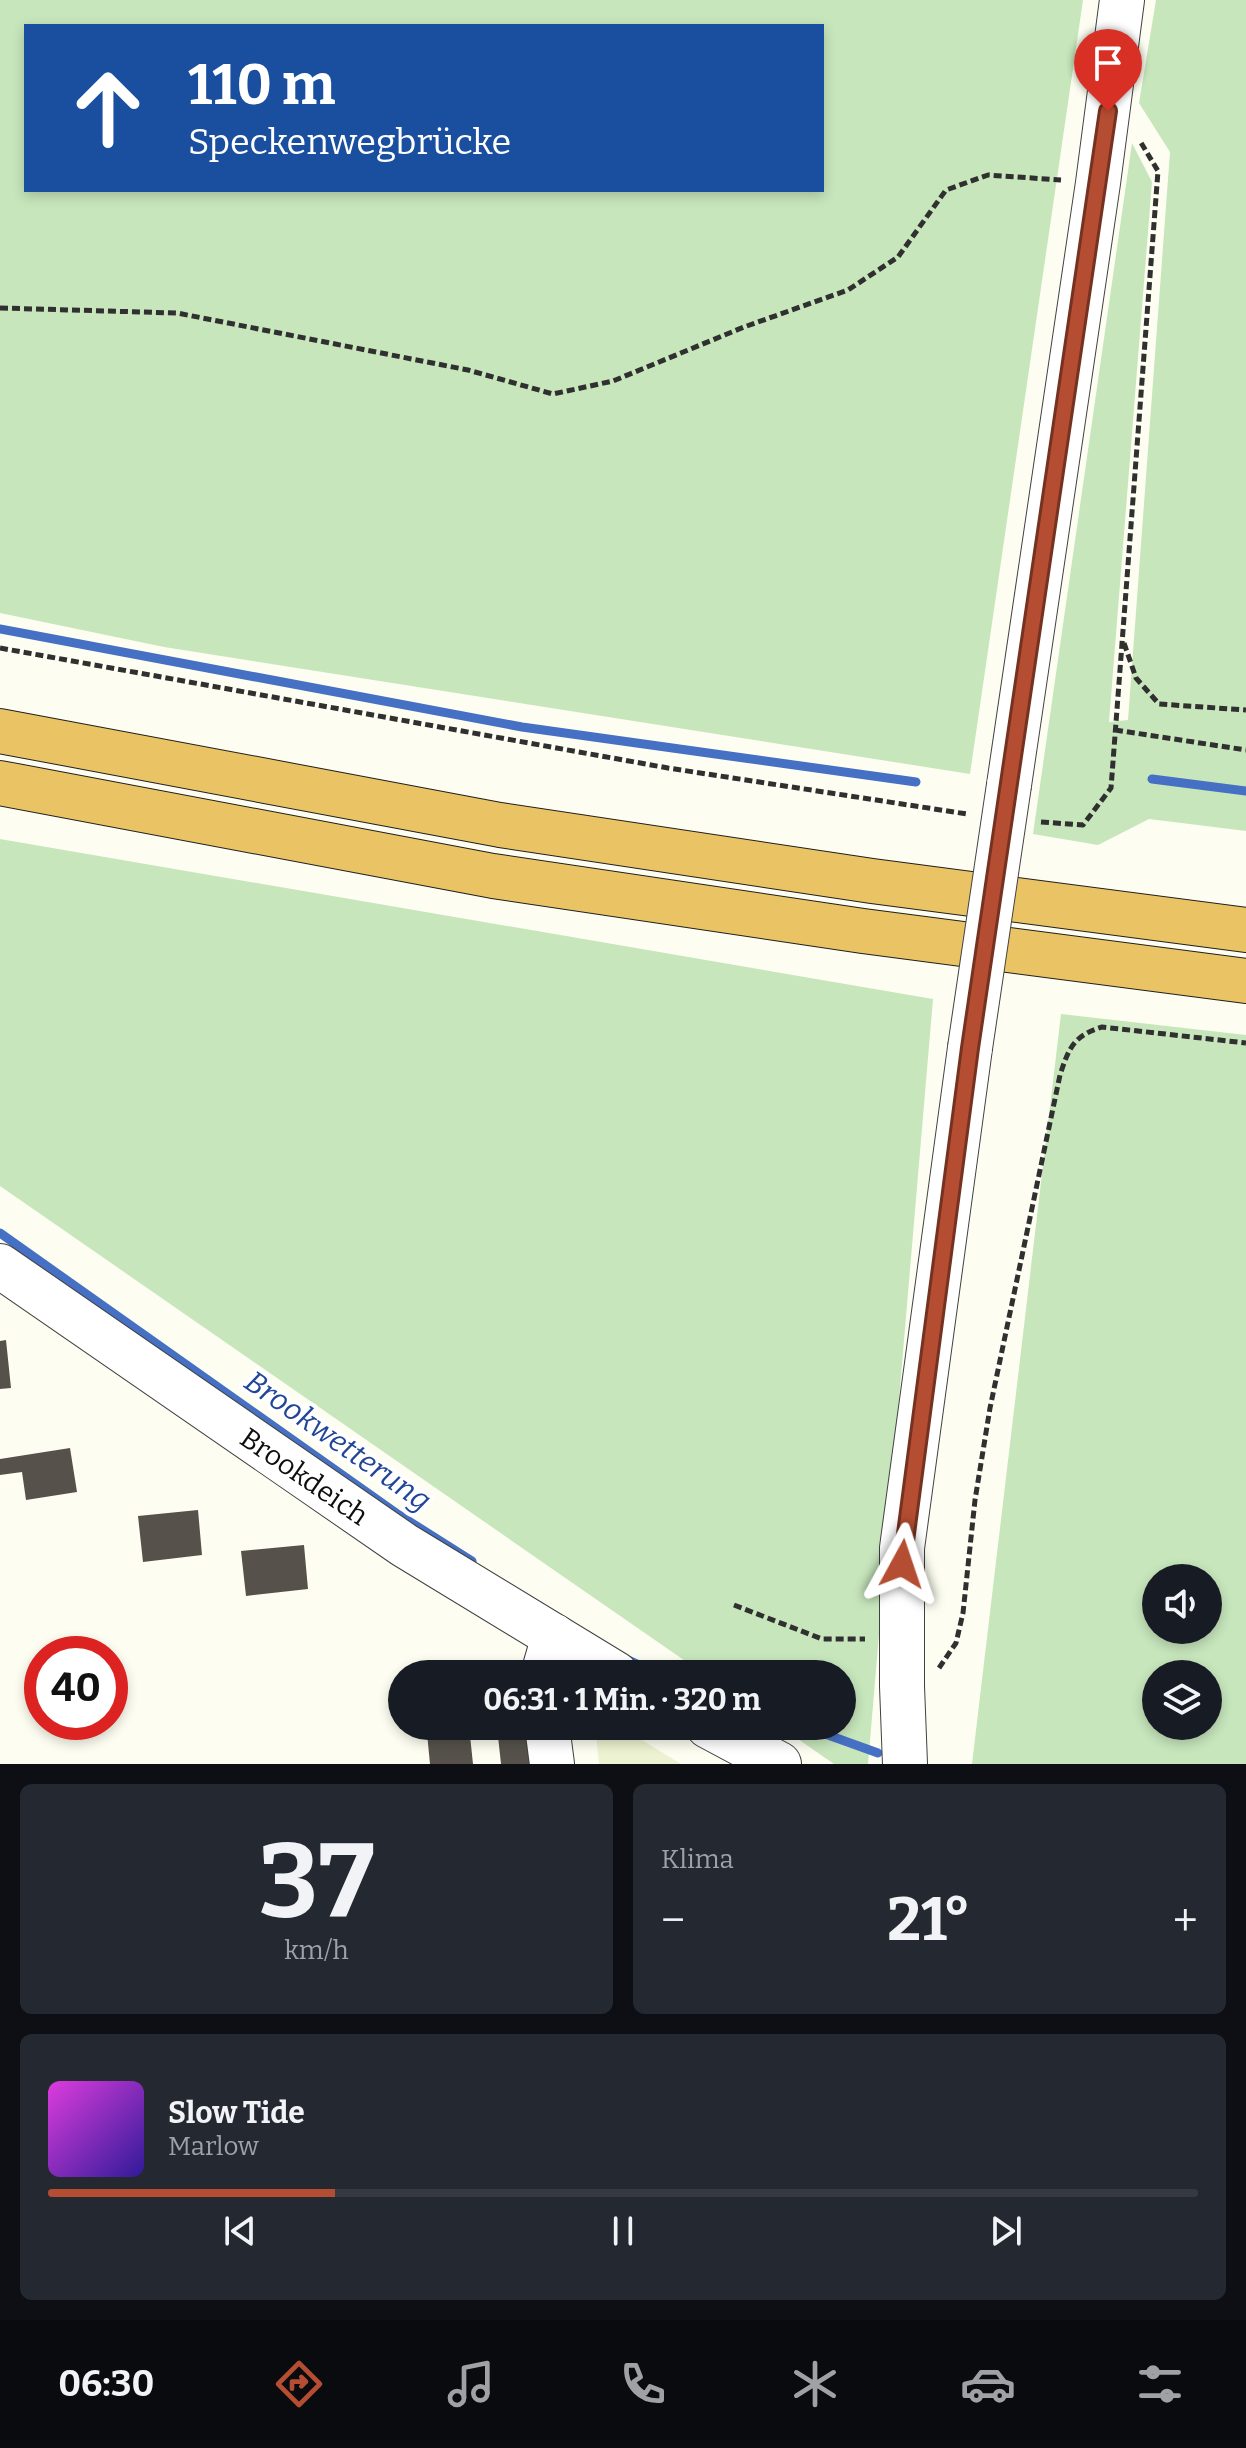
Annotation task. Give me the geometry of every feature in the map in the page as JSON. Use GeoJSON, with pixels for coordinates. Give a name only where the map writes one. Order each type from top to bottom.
{"type":"FeatureCollection","features":[{"type":"Feature","properties":{"kind":"highway"},"geometry":{"type":"LineString","coordinates":[[0,731],[500,825],[872,881],[1246,930]]}},
{"type":"Feature","properties":{"kind":"highway"},"geometry":{"type":"LineString","coordinates":[[0,783],[493,876],[863,931],[1246,981]]}},
{"type":"Feature","properties":{"kind":"street"},"geometry":{"type":"LineString","coordinates":[[905,1764],[902,1548],[970,1048],[995,801],[1098,183],[1122,0]]}},
{"type":"Feature","properties":{"kind":"street","name":"Brookdeich"},"geometry":{"type":"LineString","coordinates":[[0,1266],[404,1545],[548,1655]]}},
{"type":"Feature","properties":{"kind":"street"},"geometry":{"type":"LineString","coordinates":[[549,1740],[552,1764]]}},
{"type":"Feature","properties":{"kind":"street"},"geometry":{"type":"LineString","coordinates":[[734,1740],[779,1764]]}},
{"type":"Feature","properties":{"kind":"path"},"geometry":{"type":"LineString","coordinates":[[1034,822],[1083,825],[1111,788],[1158,171],[1132,127],[1108,111]]}},
{"type":"Feature","properties":{"kind":"path"},"geometry":{"type":"LineString","coordinates":[[0,308],[177,313],[468,370],[553,394],[613,381],[744,327],[848,290],[898,257],[946,190],[988,175],[1098,183]]}},
{"type":"Feature","properties":{"kind":"path"},"geometry":{"type":"LineString","coordinates":[[1122,638],[1136,678],[1159,704],[1246,710]]}},
{"type":"Feature","properties":{"kind":"path"},"geometry":{"type":"LineString","coordinates":[[0,648],[653,766],[995,801]]}},
{"type":"Feature","properties":{"kind":"path"},"geometry":{"type":"LineString","coordinates":[[1115,730],[1246,750]]}},
{"type":"Feature","properties":{"kind":"path"},"geometry":{"type":"LineString","coordinates":[[963,1613],[975,1500],[990,1408],[1068,1049],[1085,1032],[1102,1027],[1246,1043]]}},
{"type":"Feature","properties":{"kind":"path"},"geometry":{"type":"LineString","coordinates":[[734,1605],[822,1639]]}},
{"type":"Feature","properties":{"kind":"green space"},"geometry":{"type":"Polygon","coordinates":[[[0,0],[1083,0],[970,774],[164,647],[0,613],[0,0]]]}},
{"type":"Feature","properties":{"kind":"green space"},"geometry":{"type":"Polygon","coordinates":[[[1156,0],[1246,0],[1246,831],[1149,819],[1098,845],[1033,834],[1132,143],[1152,182],[1109,722],[1128,720],[1170,152],[1139,103],[1156,0]]]}},
{"type":"Feature","properties":{"kind":"green space"},"geometry":{"type":"Polygon","coordinates":[[[0,839],[933,999],[868,1764],[834,1764],[799,1740],[856,1740],[856,1660],[684,1660],[0,1186],[0,839]]]}},
{"type":"Feature","properties":{"kind":"green space"},"geometry":{"type":"Polygon","coordinates":[[[1061,1014],[1246,1035],[1246,1764],[972,1764],[1061,1014]]]}},
{"type":"Feature","properties":{"kind":"green space"},"geometry":{"type":"Polygon","coordinates":[[[596,1740],[642,1740],[681,1764],[599,1764],[596,1740]]]}},
{"type":"Feature","properties":{"kind":"building"},"geometry":{"type":"Polygon","coordinates":[[[6,1340],[11,1388],[0,1389],[0,1341],[6,1340]]]}},
{"type":"Feature","properties":{"kind":"building"},"geometry":{"type":"Polygon","coordinates":[[[70,1448],[77,1492],[26,1500],[22,1472],[0,1475],[0,1459],[70,1448]]]}},
{"type":"Feature","properties":{"kind":"building"},"geometry":{"type":"Polygon","coordinates":[[[198,1510],[202,1555],[143,1562],[138,1516],[198,1510]]]}},
{"type":"Feature","properties":{"kind":"building"},"geometry":{"type":"Polygon","coordinates":[[[304,1545],[308,1589],[246,1596],[241,1551],[304,1545]]]}},
{"type":"Feature","properties":{"kind":"building"},"geometry":{"type":"Polygon","coordinates":[[[428,1740],[470,1740],[473,1764],[430,1764],[428,1740]]]}},
{"type":"Feature","properties":{"kind":"building"},"geometry":{"type":"Polygon","coordinates":[[[498,1740],[538,1740],[532,1764],[501,1764],[498,1740]]]}},
{"type":"Feature","properties":{"kind":"waterway"},"geometry":{"type":"LineString","coordinates":[[0,629],[522,727],[916,782]]}},
{"type":"Feature","properties":{"kind":"waterway"},"geometry":{"type":"LineString","coordinates":[[1152,779],[1246,791]]}},
{"type":"Feature","properties":{"kind":"waterway","name":"Brookwetterung"},"geometry":{"type":"LineString","coordinates":[[0,1233],[396,1513],[472,1561]]}},
{"type":"Feature","properties":{"kind":"waterway","name":"Brookwetterung"},"geometry":{"type":"LineString","coordinates":[[842,1740],[878,1753]]}},
{"type":"Feature","properties":{"kind":"route"},"geometry":{"type":"LineString","coordinates":[[902,1564],[970,1048],[1108,111]]}}]}
